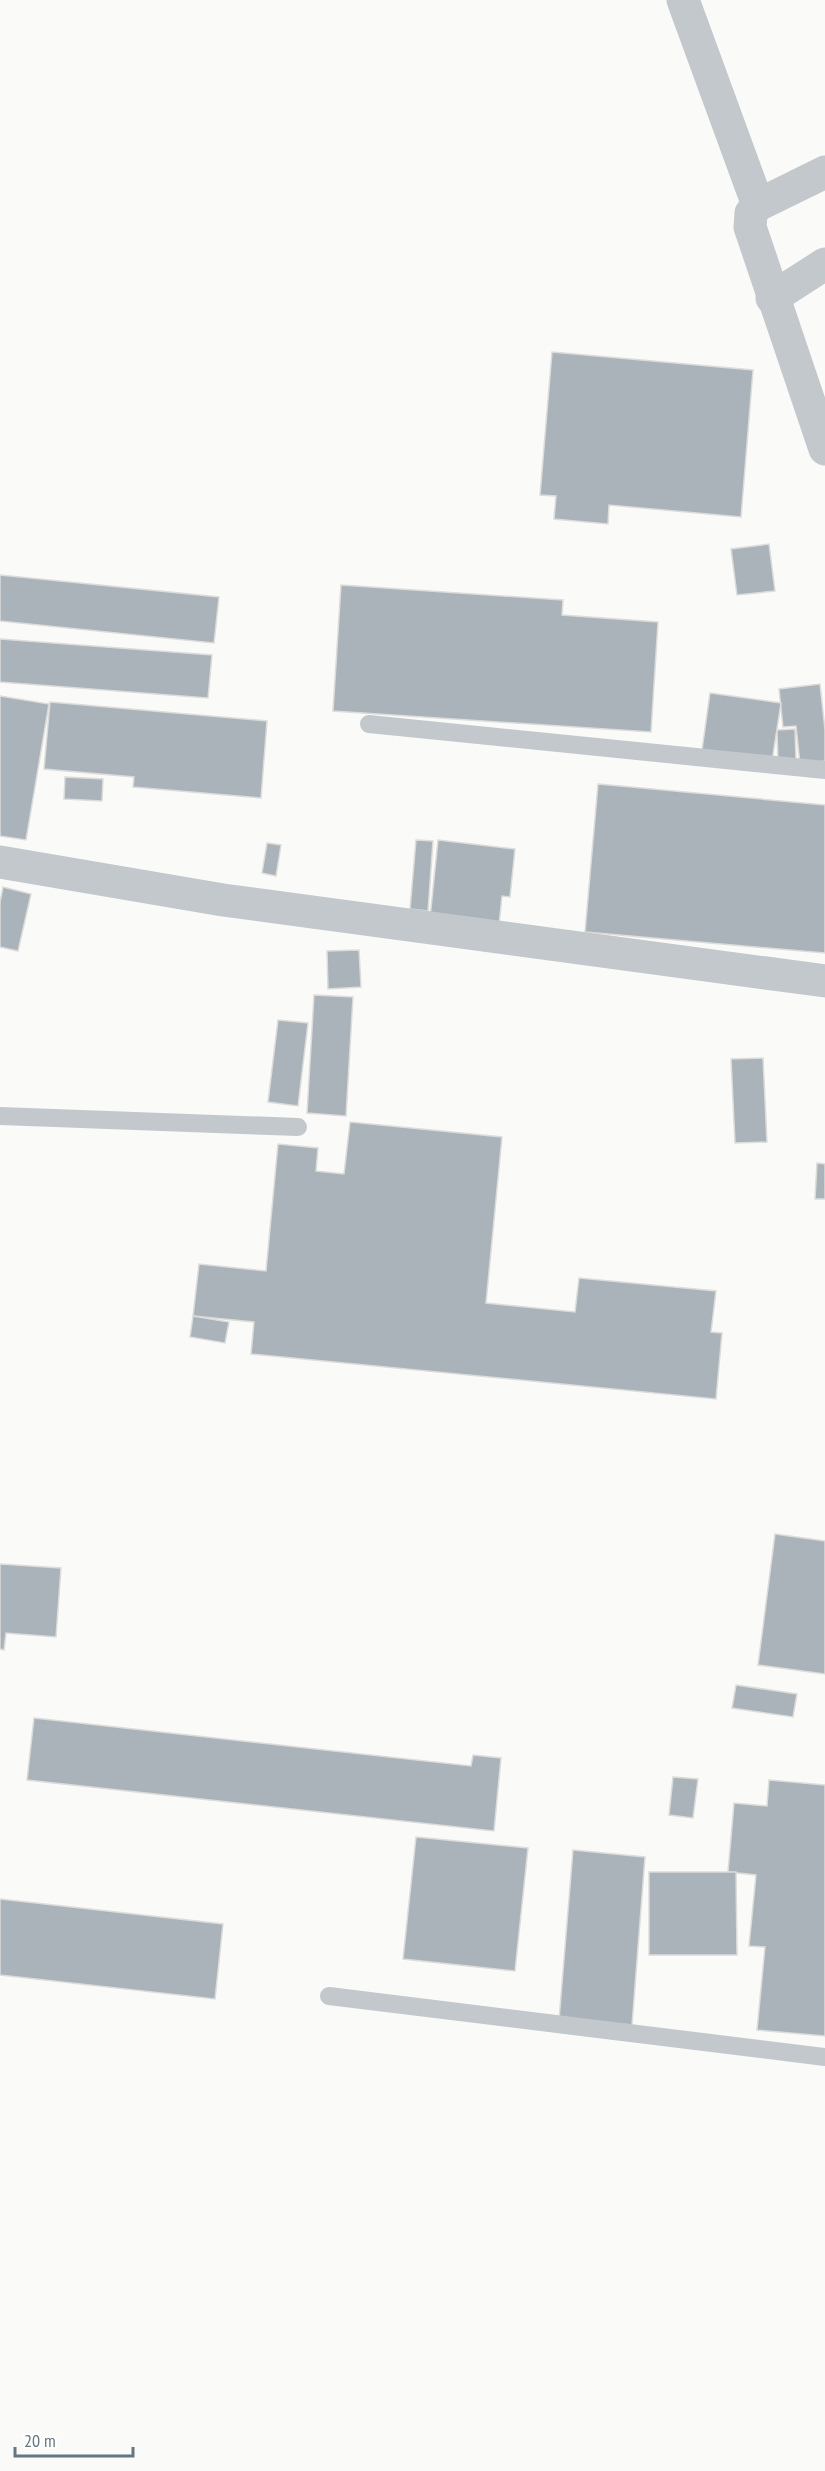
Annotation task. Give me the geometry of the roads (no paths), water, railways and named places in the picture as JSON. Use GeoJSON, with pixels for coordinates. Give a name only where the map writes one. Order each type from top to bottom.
{"type":"FeatureCollection","features":[{"type":"Feature","properties":{"kind":"street"},"geometry":{"type":"LineString","coordinates":[[682,0],[758,205]]}},
{"type":"Feature","properties":{"kind":"street"},"geometry":{"type":"LineString","coordinates":[[825,172],[758,205],[751,213],[750,227],[772,298],[825,449]]}},
{"type":"Feature","properties":{"kind":"street"},"geometry":{"type":"LineString","coordinates":[[772,298],[825,264]]}},
{"type":"Feature","properties":{"kind":"street"},"geometry":{"type":"LineString","coordinates":[[0,862],[223,900],[825,981]]}},
{"type":"Feature","properties":{"kind":"lane"},"geometry":{"type":"LineString","coordinates":[[369,724],[825,770]]}},
{"type":"Feature","properties":{"kind":"lane"},"geometry":{"type":"LineString","coordinates":[[0,1116],[298,1127]]}},
{"type":"Feature","properties":{"kind":"lane"},"geometry":{"type":"LineString","coordinates":[[328,1996],[825,2057]]}}]}
